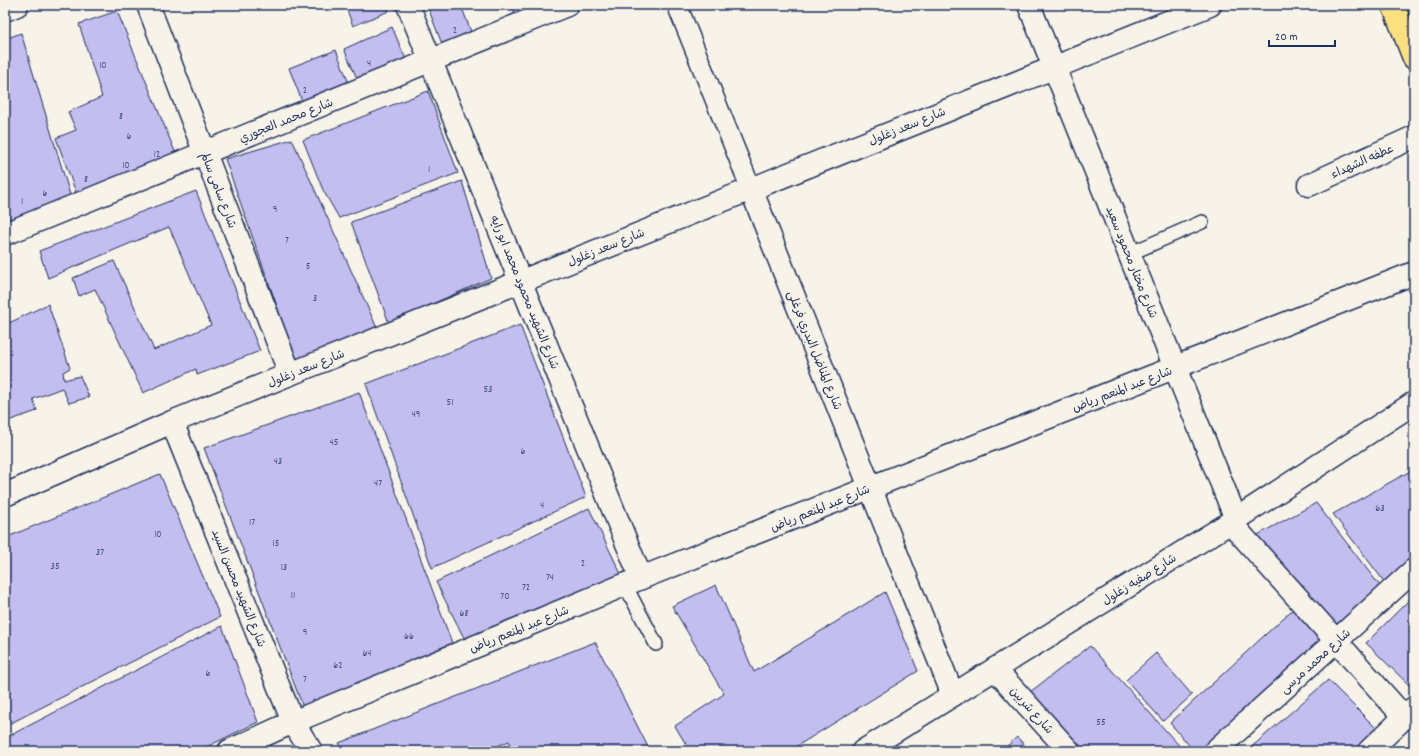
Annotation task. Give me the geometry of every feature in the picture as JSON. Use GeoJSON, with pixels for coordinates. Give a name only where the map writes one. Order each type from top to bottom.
{"type":"FeatureCollection","features":[{"type":"Feature","properties":{"kind":"highway"},"geometry":{"type":"LineString","coordinates":[[1393,5],[1414,58]]}},
{"type":"Feature","properties":{"kind":"street"},"geometry":{"type":"LineString","coordinates":[[5,10],[17,5]]}},
{"type":"Feature","properties":{"kind":"street","name":"شارع سامى سالم"},"geometry":{"type":"LineString","coordinates":[[148,5],[290,374]]}},
{"type":"Feature","properties":{"kind":"street","name":"شارع الشهيد محمود محمد ابو رايه"},"geometry":{"type":"LineString","coordinates":[[408,5],[521,281],[633,582]]}},
{"type":"Feature","properties":{"kind":"street","name":"شارع محمد العجوري"},"geometry":{"type":"LineString","coordinates":[[5,234],[567,5]]}},
{"type":"Feature","properties":{"kind":"street","name":"شارع المناضل البدري فرغلى"},"geometry":{"type":"LineString","coordinates":[[677,5],[953,695]]}},
{"type":"Feature","properties":{"kind":"street","name":"شارع مختار محمود سعيد"},"geometry":{"type":"LineString","coordinates":[[1029,5],[1175,368],[1233,521],[1336,641],[1409,713]]}},
{"type":"Feature","properties":{"kind":"street","name":"شارع سعد زغلول"},"geometry":{"type":"LineString","coordinates":[[5,495],[172,422],[290,374],[1210,5]]}},
{"type":"Feature","properties":{"kind":"street","name":"عطفه الشهداء"},"geometry":{"type":"LineString","coordinates":[[1309,185],[1414,138]]}},
{"type":"Feature","properties":{"kind":"street","name":"شارع عبد المنعم رياض"},"geometry":{"type":"LineString","coordinates":[[229,751],[293,722],[633,582],[1414,273]]}},
{"type":"Feature","properties":{"kind":"street","name":"شارع صفيه زغلول"},"geometry":{"type":"LineString","coordinates":[[863,751],[1233,521],[1414,404]]}},
{"type":"Feature","properties":{"kind":"street","name":"شارع الشهيد محسن السيد"},"geometry":{"type":"LineString","coordinates":[[172,422],[293,722],[311,751]]}},
{"type":"Feature","properties":{"kind":"street","name":"شارع محمد مرسى"},"geometry":{"type":"LineString","coordinates":[[1215,751],[1414,570]]}},
{"type":"Feature","properties":{"kind":"street","name":"شارع شربين"},"geometry":{"type":"LineString","coordinates":[[995,669],[1069,751]]}},
{"type":"Feature","properties":{"kind":"street"},"geometry":{"type":"LineString","coordinates":[[1369,751],[1409,713]]}},
{"type":"Feature","properties":{"kind":"lane"},"geometry":{"type":"LineString","coordinates":[[1129,254],[1202,222]]}},
{"type":"Feature","properties":{"kind":"lane"},"geometry":{"type":"LineString","coordinates":[[633,582],[656,644]]}},
{"type":"Feature","properties":{"kind":"building"},"geometry":{"type":"Polygon","coordinates":[[[345,5],[386,5],[389,11],[353,26],[345,5]]]}},
{"type":"Feature","properties":{"kind":"building"},"geometry":{"type":"Polygon","coordinates":[[[427,5],[461,5],[471,32],[442,44],[427,5]]]}},
{"type":"Feature","properties":{"kind":"building"},"geometry":{"type":"Polygon","coordinates":[[[512,5],[550,5],[517,18],[512,5]]]}},
{"type":"Feature","properties":{"kind":"building"},"geometry":{"type":"Polygon","coordinates":[[[117,11],[176,154],[79,201],[56,138],[76,130],[68,112],[102,97],[79,24],[117,11]]]}},
{"type":"Feature","properties":{"kind":"building"},"geometry":{"type":"Polygon","coordinates":[[[392,27],[407,62],[359,83],[344,49],[392,27]]]}},
{"type":"Feature","properties":{"kind":"building"},"geometry":{"type":"Polygon","coordinates":[[[21,33],[71,198],[12,224],[5,207],[5,39],[21,33]]]}},
{"type":"Feature","properties":{"kind":"building"},"geometry":{"type":"Polygon","coordinates":[[[336,50],[350,86],[303,104],[289,68],[336,50]]]}},
{"type":"Feature","properties":{"kind":"building"},"geometry":{"type":"Polygon","coordinates":[[[428,91],[458,173],[339,218],[323,190],[303,140],[428,91]]]}},
{"type":"Feature","properties":{"kind":"building"},"geometry":{"type":"Polygon","coordinates":[[[292,139],[377,328],[296,360],[225,159],[292,139]]]}},
{"type":"Feature","properties":{"kind":"building"},"geometry":{"type":"Polygon","coordinates":[[[462,181],[491,278],[389,323],[351,222],[462,181]]]}},
{"type":"Feature","properties":{"kind":"building"},"geometry":{"type":"Polygon","coordinates":[[[196,191],[260,351],[197,375],[196,369],[143,393],[95,289],[79,296],[73,278],[114,261],[154,350],[211,325],[169,227],[48,278],[39,251],[196,191]]]}},
{"type":"Feature","properties":{"kind":"building"},"geometry":{"type":"Polygon","coordinates":[[[48,304],[70,368],[63,372],[64,380],[80,376],[89,397],[69,403],[62,388],[33,399],[37,411],[5,422],[5,325],[48,304]]]}},
{"type":"Feature","properties":{"kind":"building"},"geometry":{"type":"Polygon","coordinates":[[[520,325],[586,497],[432,568],[366,384],[520,325]]]}},
{"type":"Feature","properties":{"kind":"building"},"geometry":{"type":"Polygon","coordinates":[[[359,392],[452,643],[303,707],[204,448],[359,392]]]}},
{"type":"Feature","properties":{"kind":"building"},"geometry":{"type":"Polygon","coordinates":[[[1414,469],[1414,565],[1389,588],[1333,514],[1414,469]]]}},
{"type":"Feature","properties":{"kind":"building"},"geometry":{"type":"Polygon","coordinates":[[[160,474],[220,617],[5,726],[5,538],[160,474]]]}},
{"type":"Feature","properties":{"kind":"building"},"geometry":{"type":"Polygon","coordinates":[[[1316,503],[1383,590],[1336,634],[1252,538],[1316,503]]]}},
{"type":"Feature","properties":{"kind":"building"},"geometry":{"type":"Polygon","coordinates":[[[589,508],[621,574],[465,640],[436,582],[589,508]]]}},
{"type":"Feature","properties":{"kind":"building"},"geometry":{"type":"Polygon","coordinates":[[[716,585],[754,672],[885,592],[918,671],[789,751],[690,751],[675,726],[724,694],[672,606],[716,585]]]}},
{"type":"Feature","properties":{"kind":"building"},"geometry":{"type":"Polygon","coordinates":[[[1414,595],[1414,690],[1366,643],[1414,595]]]}},
{"type":"Feature","properties":{"kind":"building"},"geometry":{"type":"Polygon","coordinates":[[[1293,609],[1324,643],[1199,751],[1194,751],[1170,723],[1293,609]]]}},
{"type":"Feature","properties":{"kind":"building"},"geometry":{"type":"Polygon","coordinates":[[[222,626],[258,722],[198,751],[5,751],[5,738],[222,626]]]}},
{"type":"Feature","properties":{"kind":"building"},"geometry":{"type":"Polygon","coordinates":[[[595,642],[650,751],[513,751],[509,741],[486,751],[343,751],[339,743],[595,642]]]}},
{"type":"Feature","properties":{"kind":"building"},"geometry":{"type":"Polygon","coordinates":[[[1090,646],[1184,751],[1082,751],[1030,692],[1090,646]]]}},
{"type":"Feature","properties":{"kind":"building"},"geometry":{"type":"Polygon","coordinates":[[[1156,653],[1192,695],[1163,721],[1126,680],[1156,653]]]}},
{"type":"Feature","properties":{"kind":"building"},"geometry":{"type":"Polygon","coordinates":[[[1328,680],[1382,734],[1363,751],[1247,751],[1328,680]]]}},
{"type":"Feature","properties":{"kind":"building"},"geometry":{"type":"Polygon","coordinates":[[[1017,737],[1030,751],[1002,751],[1017,737]]]}}]}
